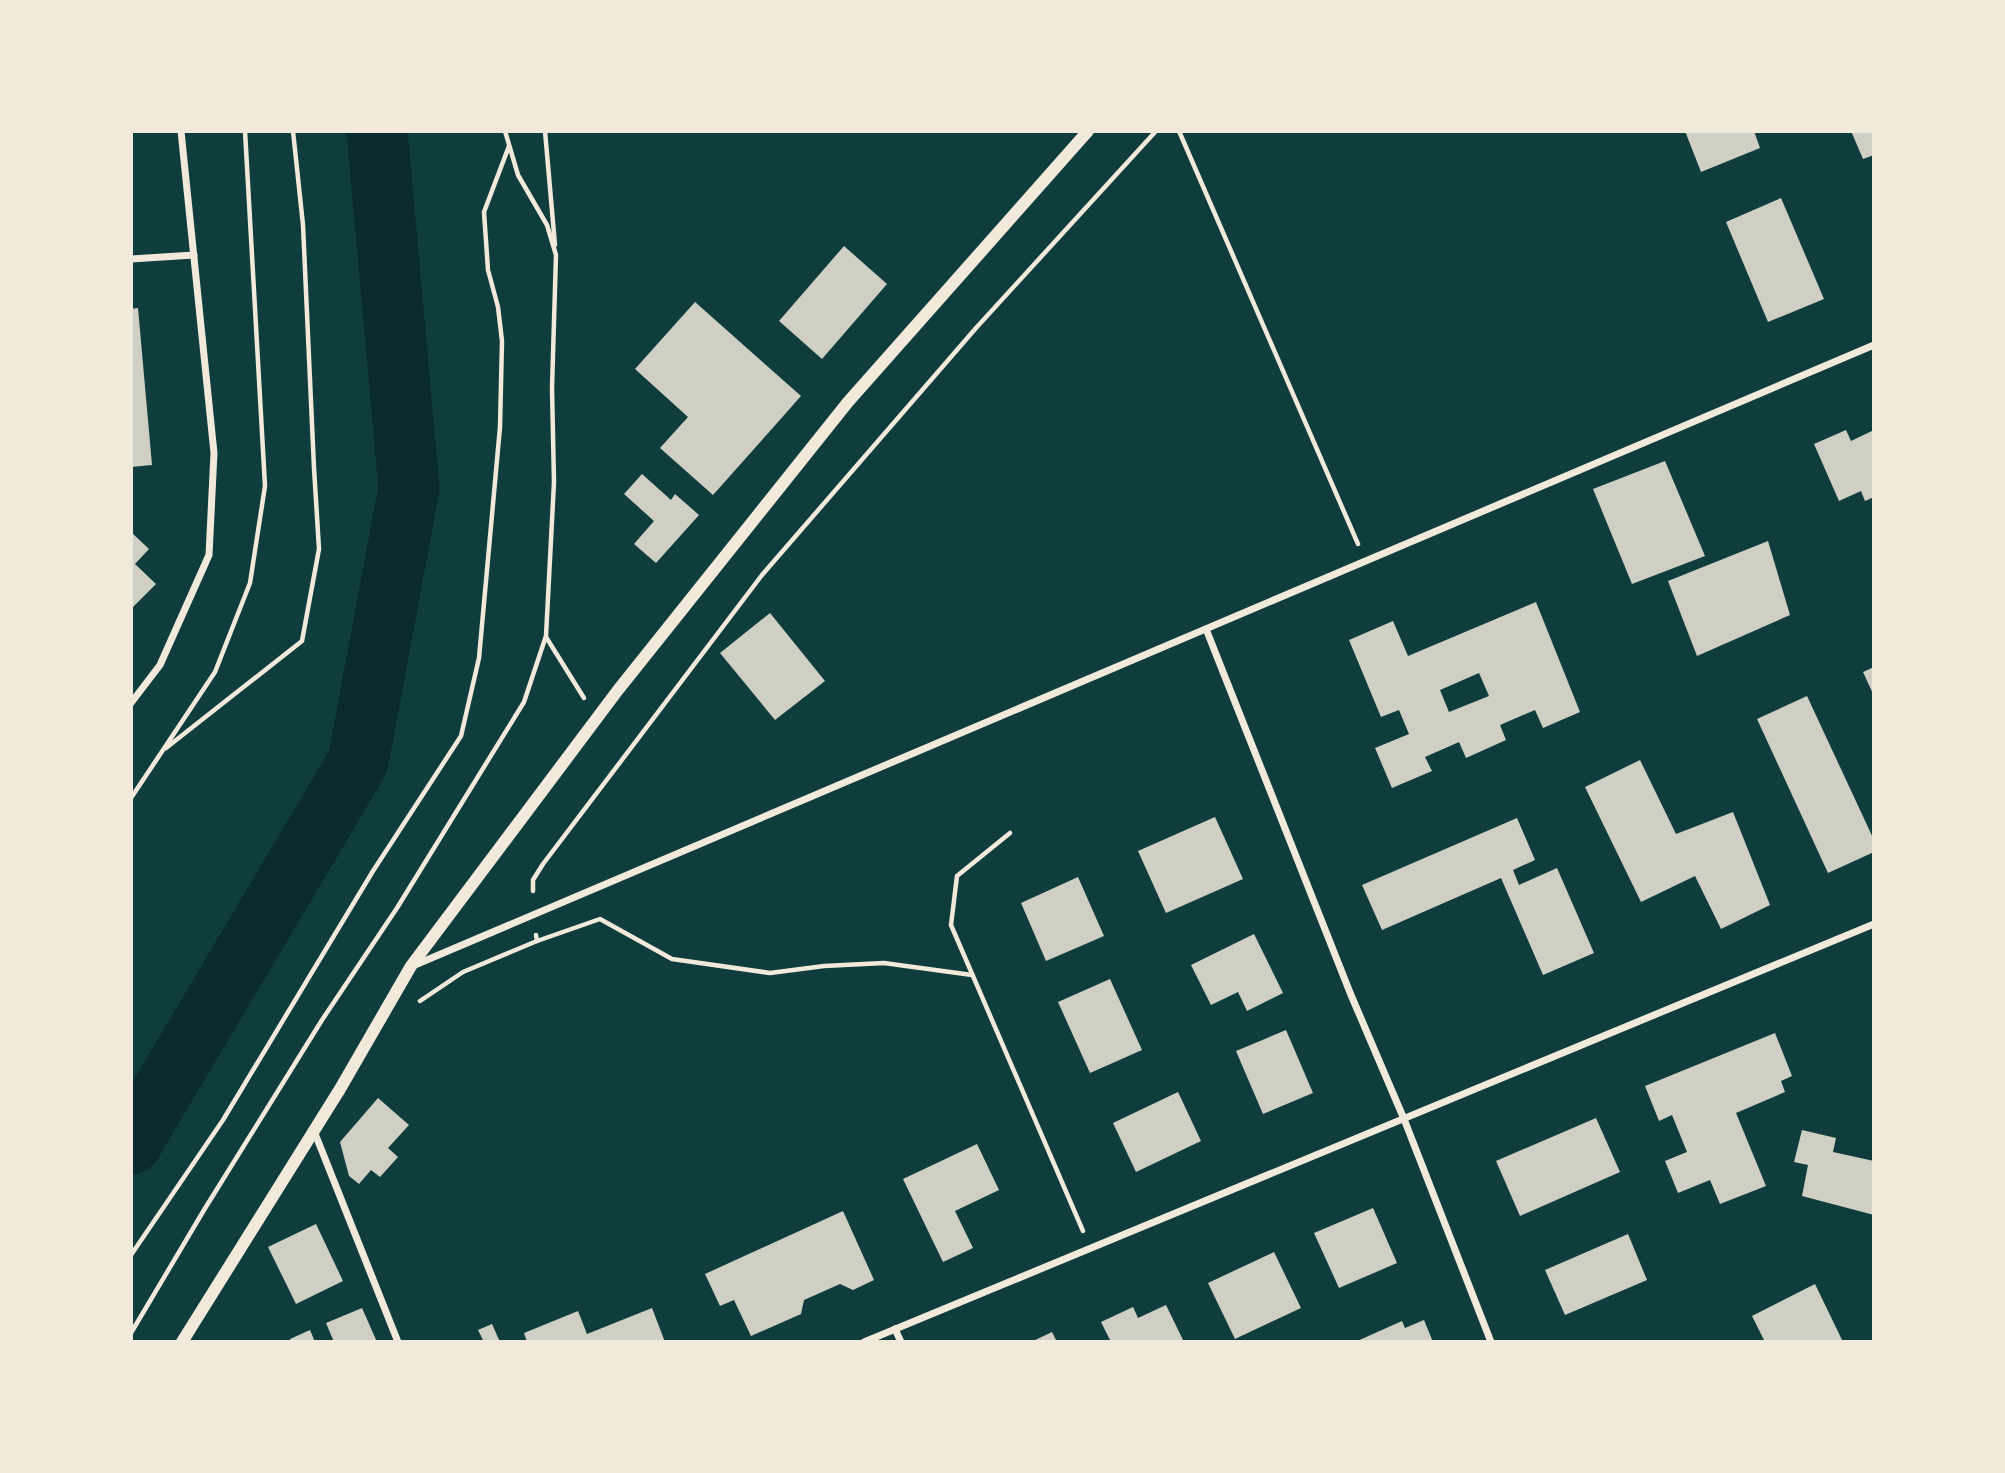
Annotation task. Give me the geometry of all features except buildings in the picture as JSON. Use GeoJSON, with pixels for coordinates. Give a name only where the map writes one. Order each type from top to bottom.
{"type":"FeatureCollection","features":[{"type":"Feature","properties":{"kind":"street"},"geometry":{"type":"LineString","coordinates":[[131,703],[160,665],[209,555],[214,453],[181,131]]}},
{"type":"Feature","properties":{"kind":"street"},"geometry":{"type":"LineString","coordinates":[[182,1342],[314,1131],[411,966],[597,719],[848,402],[1088,131]]}},
{"type":"Feature","properties":{"kind":"street"},"geometry":{"type":"LineString","coordinates":[[131,259],[194,255]]}},
{"type":"Feature","properties":{"kind":"street"},"geometry":{"type":"LineString","coordinates":[[411,966],[1874,345]]}},
{"type":"Feature","properties":{"kind":"street"},"geometry":{"type":"LineString","coordinates":[[1206,629],[1491,1342]]}},
{"type":"Feature","properties":{"kind":"street"},"geometry":{"type":"LineString","coordinates":[[864,1342],[1874,924]]}},
{"type":"Feature","properties":{"kind":"street"},"geometry":{"type":"LineString","coordinates":[[314,1131],[398,1342]]}},
{"type":"Feature","properties":{"kind":"street"},"geometry":{"type":"LineString","coordinates":[[895,1329],[901,1342]]}},
{"type":"Feature","properties":{"kind":"path"},"geometry":{"type":"LineString","coordinates":[[163,751],[302,641],[319,549],[303,225],[293,131]]}},
{"type":"Feature","properties":{"kind":"path"},"geometry":{"type":"LineString","coordinates":[[505,131],[518,175],[547,225],[556,255]]}},
{"type":"Feature","properties":{"kind":"path"},"geometry":{"type":"LineString","coordinates":[[131,1333],[307,1044],[397,908],[524,702],[546,636],[554,482],[552,388],[556,255],[545,131]]}},
{"type":"Feature","properties":{"kind":"path"},"geometry":{"type":"LineString","coordinates":[[537,941],[533,880],[543,863],[762,575],[976,328],[1156,131]]}},
{"type":"Feature","properties":{"kind":"path"},"geometry":{"type":"LineString","coordinates":[[1179,131],[1365,561]]}},
{"type":"Feature","properties":{"kind":"path"},"geometry":{"type":"LineString","coordinates":[[131,1255],[223,1120],[373,872],[461,736],[480,658],[500,427],[502,341],[498,307],[488,270],[484,212],[509,145]]}},
{"type":"Feature","properties":{"kind":"path"},"geometry":{"type":"LineString","coordinates":[[546,636],[597,719]]}},
{"type":"Feature","properties":{"kind":"path"},"geometry":{"type":"LineString","coordinates":[[1010,833],[957,876],[951,925],[1091,1248]]}},
{"type":"Feature","properties":{"kind":"path"},"geometry":{"type":"LineString","coordinates":[[418,1002],[463,972],[537,941],[600,919],[672,958],[728,968],[770,973],[824,966],[884,963],[973,976]]}},
{"type":"Feature","properties":{"kind":"waterway"},"geometry":{"type":"LineString","coordinates":[[131,1144],[358,762],[409,488],[377,131]]}}]}
